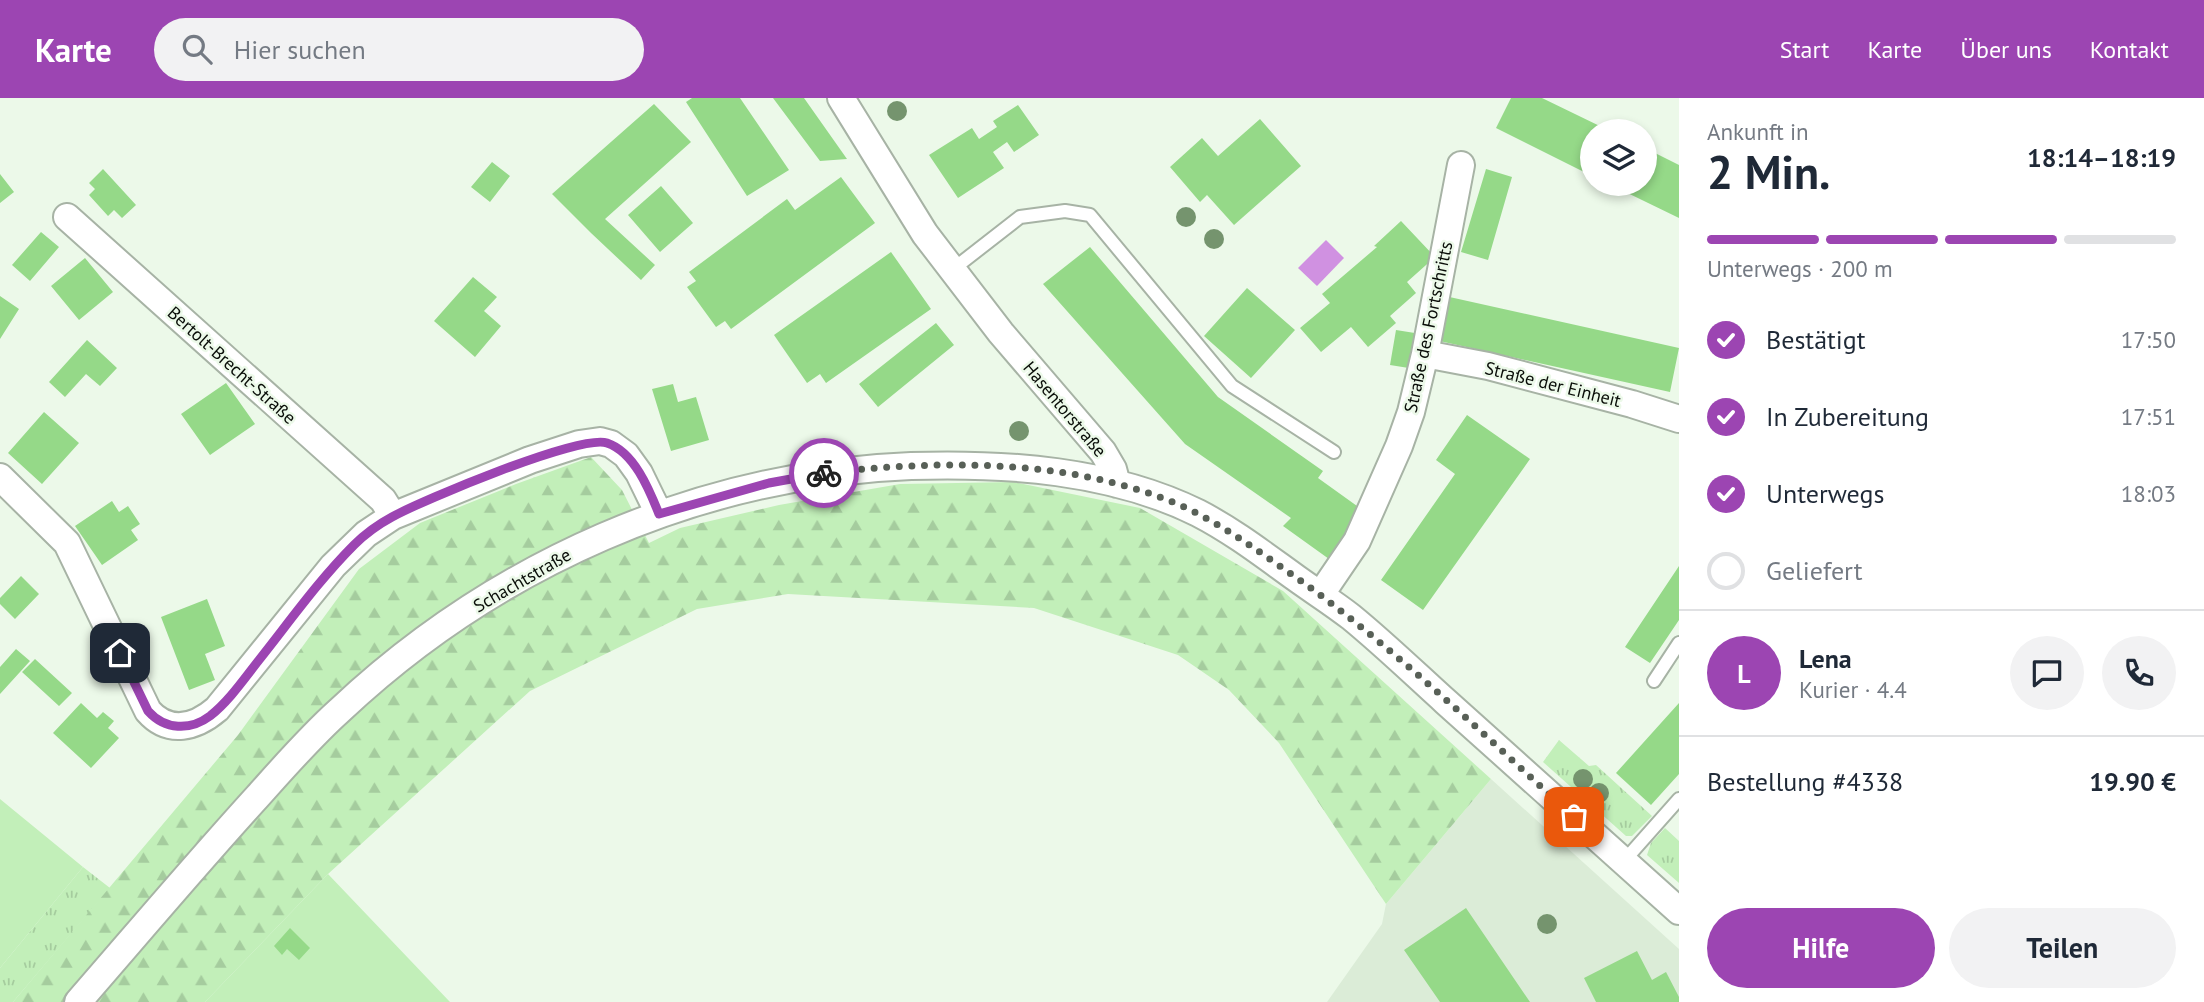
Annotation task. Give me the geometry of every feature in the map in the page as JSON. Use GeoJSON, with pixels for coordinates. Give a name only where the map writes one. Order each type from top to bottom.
{"type":"FeatureCollection","features":[{"type":"Feature","properties":{"kind":"street","name":"Hasentorstraße"},"geometry":{"type":"LineString","coordinates":[[842,98],[910,211],[952,270],[1001,333],[1103,452],[1113,469],[1117,484]]}},
{"type":"Feature","properties":{"kind":"street","name":"Straße des Fortschritts"},"geometry":{"type":"LineString","coordinates":[[1321,594],[1357,541],[1399,446],[1416,396],[1461,165]]}},
{"type":"Feature","properties":{"kind":"street","name":"Bertolt-Brecht-Straße"},"geometry":{"type":"LineString","coordinates":[[67,217],[383,500],[393,516]]}},
{"type":"Feature","properties":{"kind":"street","name":"Straße der Einheit"},"geometry":{"type":"LineString","coordinates":[[1425,354],[1488,366],[1679,419]]}},
{"type":"Feature","properties":{"kind":"street"},"geometry":{"type":"LineString","coordinates":[[0,477],[67,543],[148,711],[173,727],[198,723],[217,709],[334,566],[366,534],[393,516],[530,460],[579,444],[600,441],[611,444],[626,455],[639,473],[659,514]]}},
{"type":"Feature","properties":{"kind":"street","name":"Schachtstraße"},"geometry":{"type":"LineString","coordinates":[[78,1002],[271,782],[336,713],[432,635],[497,592],[592,541],[659,514],[769,483],[870,468],[992,466],[1070,475],[1117,484]]}},
{"type":"Feature","properties":{"kind":"street"},"geometry":{"type":"LineString","coordinates":[[1117,484],[1200,514],[1321,594],[1371,634],[1679,911]]}},
{"type":"Feature","properties":{"kind":"lane"},"geometry":{"type":"LineString","coordinates":[[952,270],[1020,217],[1065,211],[1090,215],[1232,386],[1334,452]]}},
{"type":"Feature","properties":{"kind":"lane"},"geometry":{"type":"LineString","coordinates":[[1654,681],[1679,643]]}},
{"type":"Feature","properties":{"kind":"lane"},"geometry":{"type":"LineString","coordinates":[[1624,861],[1679,799]]}},
{"type":"Feature","properties":{"kind":"shaded area"},"geometry":{"type":"Polygon","coordinates":[[[1326,240],[1344,258],[1317,286],[1298,268],[1326,240]]]}},
{"type":"Feature","properties":{"kind":"shaded area"},"geometry":{"type":"Polygon","coordinates":[[[1491,779],[1679,949],[1679,1002],[1327,1002],[1382,924],[1386,904],[1491,779]]]}},
{"type":"Feature","properties":{"kind":"green space"},"geometry":{"type":"Polygon","coordinates":[[[591,457],[622,490],[649,543],[680,528],[779,505],[900,484],[1014,482],[1140,508],[1283,591],[1491,779],[1386,904],[1279,743],[1229,690],[1178,655],[1034,608],[788,594],[697,609],[530,691],[328,874],[205,1002],[13,1002],[238,735],[359,569],[420,523],[591,457]]]}},
{"type":"Feature","properties":{"kind":"green space"},"geometry":{"type":"Polygon","coordinates":[[[1559,740],[1589,766],[1596,765],[1652,816],[1632,836],[1626,836],[1543,762],[1559,740]]]}},
{"type":"Feature","properties":{"kind":"green space"},"geometry":{"type":"Polygon","coordinates":[[[0,799],[83,867],[0,968],[0,799]]]}},
{"type":"Feature","properties":{"kind":"green space"},"geometry":{"type":"Polygon","coordinates":[[[1665,828],[1679,841],[1679,883],[1647,855],[1651,843],[1665,828]]]}},
{"type":"Feature","properties":{"kind":"green space"},"geometry":{"type":"Polygon","coordinates":[[[83,867],[110,888],[13,1002],[0,1002],[0,968],[83,867]]]}},
{"type":"Feature","properties":{"kind":"green space"},"geometry":{"type":"Polygon","coordinates":[[[328,874],[450,1002],[205,1002],[328,874]]]}},
{"type":"Feature","properties":{"kind":"building"},"geometry":{"type":"Polygon","coordinates":[[[692,98],[740,98],[789,170],[747,196],[686,102],[692,98]]]}},
{"type":"Feature","properties":{"kind":"building"},"geometry":{"type":"Polygon","coordinates":[[[773,98],[804,98],[847,159],[820,161],[773,98]]]}},
{"type":"Feature","properties":{"kind":"building"},"geometry":{"type":"Polygon","coordinates":[[[1511,98],[1542,98],[1585,119],[1580,119],[1580,170],[1496,128],[1511,98]]]}},
{"type":"Feature","properties":{"kind":"building"},"geometry":{"type":"Polygon","coordinates":[[[654,104],[691,142],[605,219],[655,265],[641,280],[552,194],[654,104]]]}},
{"type":"Feature","properties":{"kind":"building"},"geometry":{"type":"Polygon","coordinates":[[[1018,105],[1039,135],[1014,152],[1007,142],[993,152],[1004,168],[958,198],[929,155],[972,128],[979,139],[997,127],[993,121],[1018,105]]]}},
{"type":"Feature","properties":{"kind":"building"},"geometry":{"type":"Polygon","coordinates":[[[1260,119],[1301,166],[1234,225],[1207,195],[1200,202],[1170,167],[1202,138],[1218,156],[1260,119]]]}},
{"type":"Feature","properties":{"kind":"building"},"geometry":{"type":"Polygon","coordinates":[[[1657,154],[1679,165],[1679,218],[1634,196],[1657,196],[1657,154]]]}},
{"type":"Feature","properties":{"kind":"building"},"geometry":{"type":"Polygon","coordinates":[[[492,162],[510,176],[490,202],[471,187],[492,162]]]}},
{"type":"Feature","properties":{"kind":"building"},"geometry":{"type":"Polygon","coordinates":[[[103,169],[136,205],[122,218],[114,210],[108,216],[89,195],[95,189],[89,183],[103,169]]]}},
{"type":"Feature","properties":{"kind":"building"},"geometry":{"type":"Polygon","coordinates":[[[1486,169],[1512,177],[1488,260],[1461,252],[1486,169]]]}},
{"type":"Feature","properties":{"kind":"building"},"geometry":{"type":"Polygon","coordinates":[[[0,174],[14,192],[0,203],[0,174]]]}},
{"type":"Feature","properties":{"kind":"building"},"geometry":{"type":"Polygon","coordinates":[[[841,177],[875,223],[731,329],[725,321],[716,327],[687,287],[696,281],[689,272],[787,199],[795,210],[841,177]]]}},
{"type":"Feature","properties":{"kind":"building"},"geometry":{"type":"Polygon","coordinates":[[[661,186],[693,223],[660,252],[628,215],[661,186]]]}},
{"type":"Feature","properties":{"kind":"building"},"geometry":{"type":"Polygon","coordinates":[[[1401,221],[1435,257],[1407,282],[1416,293],[1390,316],[1396,323],[1368,347],[1351,327],[1321,352],[1300,328],[1330,303],[1322,294],[1377,247],[1374,246],[1401,221]]]}},
{"type":"Feature","properties":{"kind":"building"},"geometry":{"type":"Polygon","coordinates":[[[41,232],[59,247],[30,281],[12,265],[41,232]]]}},
{"type":"Feature","properties":{"kind":"building"},"geometry":{"type":"Polygon","coordinates":[[[1090,247],[1218,397],[1323,471],[1318,478],[1364,511],[1329,559],[1283,526],[1291,518],[1185,444],[1043,284],[1090,247]]]}},
{"type":"Feature","properties":{"kind":"building"},"geometry":{"type":"Polygon","coordinates":[[[891,252],[931,309],[826,383],[820,374],[807,383],[774,335],[891,252]]]}},
{"type":"Feature","properties":{"kind":"building"},"geometry":{"type":"Polygon","coordinates":[[[85,258],[113,292],[79,320],[51,286],[85,258]]]}},
{"type":"Feature","properties":{"kind":"building"},"geometry":{"type":"Polygon","coordinates":[[[473,277],[497,297],[484,311],[501,326],[475,357],[434,321],[473,277]]]}},
{"type":"Feature","properties":{"kind":"building"},"geometry":{"type":"Polygon","coordinates":[[[1247,288],[1295,330],[1251,378],[1204,336],[1247,288]]]}},
{"type":"Feature","properties":{"kind":"building"},"geometry":{"type":"Polygon","coordinates":[[[0,296],[19,309],[0,339],[0,296]]]}},
{"type":"Feature","properties":{"kind":"building"},"geometry":{"type":"Polygon","coordinates":[[[1445,296],[1679,348],[1670,392],[1435,340],[1445,296]]]}},
{"type":"Feature","properties":{"kind":"building"},"geometry":{"type":"Polygon","coordinates":[[[936,323],[954,345],[878,407],[859,384],[936,323]]]}},
{"type":"Feature","properties":{"kind":"building"},"geometry":{"type":"Polygon","coordinates":[[[1396,330],[1421,334],[1415,369],[1390,365],[1396,330]]]}},
{"type":"Feature","properties":{"kind":"building"},"geometry":{"type":"Polygon","coordinates":[[[87,340],[117,368],[100,386],[86,374],[65,397],[49,382],[87,340]]]}},
{"type":"Feature","properties":{"kind":"building"},"geometry":{"type":"Polygon","coordinates":[[[226,383],[255,424],[210,455],[181,414],[226,383]]]}},
{"type":"Feature","properties":{"kind":"building"},"geometry":{"type":"Polygon","coordinates":[[[673,384],[678,402],[696,397],[709,440],[671,451],[652,389],[673,384]]]}},
{"type":"Feature","properties":{"kind":"building"},"geometry":{"type":"Polygon","coordinates":[[[44,412],[79,443],[42,484],[8,453],[44,412]]]}},
{"type":"Feature","properties":{"kind":"building"},"geometry":{"type":"Polygon","coordinates":[[[1467,415],[1530,459],[1423,610],[1381,580],[1455,474],[1436,460],[1467,415]]]}},
{"type":"Feature","properties":{"kind":"building"},"geometry":{"type":"Polygon","coordinates":[[[112,501],[119,512],[128,506],[140,524],[131,530],[138,540],[102,565],[75,526],[112,501]]]}},
{"type":"Feature","properties":{"kind":"building"},"geometry":{"type":"Polygon","coordinates":[[[1679,566],[1679,620],[1650,663],[1625,647],[1679,566]]]}},
{"type":"Feature","properties":{"kind":"building"},"geometry":{"type":"Polygon","coordinates":[[[21,576],[39,594],[15,619],[0,604],[0,598],[21,576]]]}},
{"type":"Feature","properties":{"kind":"building"},"geometry":{"type":"Polygon","coordinates":[[[207,599],[225,646],[205,654],[215,680],[189,690],[161,617],[207,599]]]}},
{"type":"Feature","properties":{"kind":"building"},"geometry":{"type":"Polygon","coordinates":[[[16,649],[30,661],[0,694],[0,667],[16,649]]]}},
{"type":"Feature","properties":{"kind":"building"},"geometry":{"type":"Polygon","coordinates":[[[35,659],[72,693],[59,706],[22,672],[35,659]]]}},
{"type":"Feature","properties":{"kind":"building"},"geometry":{"type":"Polygon","coordinates":[[[81,703],[97,718],[103,712],[114,721],[108,728],[119,738],[91,768],[53,733],[81,703]]]}},
{"type":"Feature","properties":{"kind":"building"},"geometry":{"type":"Polygon","coordinates":[[[1679,703],[1679,774],[1651,805],[1616,773],[1679,703]]]}},
{"type":"Feature","properties":{"kind":"building"},"geometry":{"type":"Polygon","coordinates":[[[1466,908],[1530,1002],[1440,1002],[1404,950],[1466,908]]]}},
{"type":"Feature","properties":{"kind":"building"},"geometry":{"type":"Polygon","coordinates":[[[290,928],[310,948],[299,960],[287,949],[282,955],[274,946],[290,928]]]}},
{"type":"Feature","properties":{"kind":"building"},"geometry":{"type":"Polygon","coordinates":[[[1637,951],[1652,980],[1666,972],[1679,1002],[1596,1002],[1584,978],[1637,951]]]}},
{"type":"Feature","properties":{"kind":"way so far"},"geometry":{"type":"LineString","coordinates":[[824,473],[936,465],[1029,469],[1117,484],[1200,514],[1234,534],[1350,616],[1574,817]]}},
{"type":"Feature","properties":{"kind":"route"},"geometry":{"type":"LineString","coordinates":[[120,653],[154,718],[173,727],[198,723],[225,702],[334,566],[366,534],[393,516],[449,492],[530,460],[590,441],[611,444],[626,455],[639,473],[659,514],[716,496],[824,473]]}}]}
